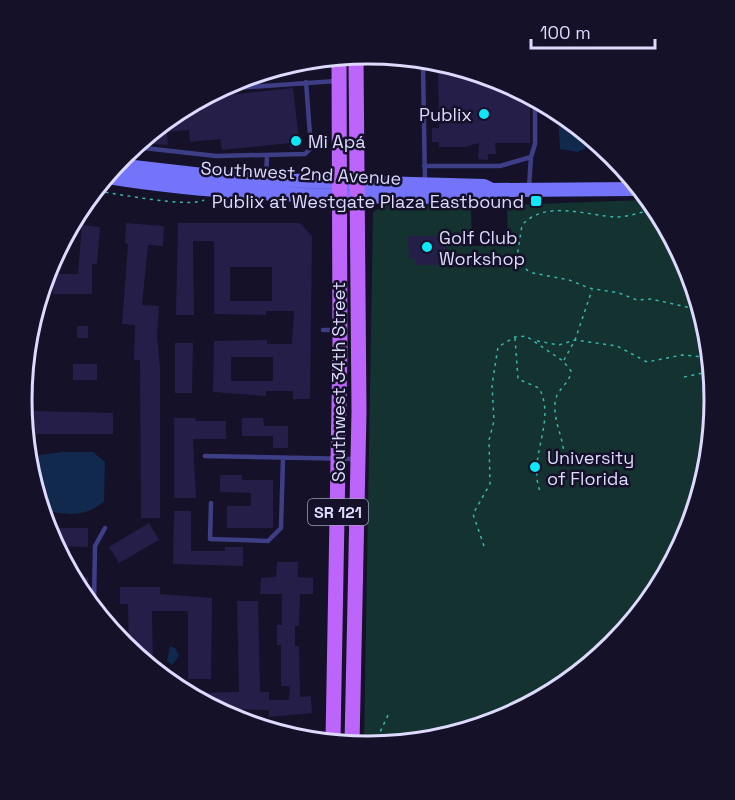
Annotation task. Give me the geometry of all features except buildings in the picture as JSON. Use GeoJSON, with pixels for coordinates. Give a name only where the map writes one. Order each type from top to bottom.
{"type":"FeatureCollection","features":[{"type":"Feature","properties":{"kind":"main road","name":"Southwest 34th Street"},"geometry":{"type":"LineString","coordinates":[[352,735],[358,459],[356,65]]}},
{"type":"Feature","properties":{"kind":"main road","name":"Southwest 34th Street"},"geometry":{"type":"LineString","coordinates":[[333,734],[339,459],[339,66]]}},
{"type":"Feature","properties":{"kind":"main road","name":"Southwest 2nd Avenue"},"geometry":{"type":"LineString","coordinates":[[126,166],[209,177],[266,179],[340,189]]}},
{"type":"Feature","properties":{"kind":"main road","name":"Southwest 2nd Avenue"},"geometry":{"type":"LineString","coordinates":[[115,178],[208,188],[340,189],[483,196],[492,190]]}},
{"type":"Feature","properties":{"kind":"main road","name":"Southwest 2nd Avenue"},"geometry":{"type":"LineString","coordinates":[[358,190],[425,185],[484,186],[492,190],[629,189]]}},
{"type":"Feature","properties":{"kind":"lane"},"geometry":{"type":"LineString","coordinates":[[423,69],[425,185]]}},
{"type":"Feature","properties":{"kind":"lane"},"geometry":{"type":"LineString","coordinates":[[246,87],[339,81]]}},
{"type":"Feature","properties":{"kind":"lane"},"geometry":{"type":"LineString","coordinates":[[145,148],[216,156],[305,154],[310,148],[306,82]]}},
{"type":"Feature","properties":{"kind":"lane"},"geometry":{"type":"LineString","coordinates":[[529,190],[531,157],[535,144],[535,108]]}},
{"type":"Feature","properties":{"kind":"lane"},"geometry":{"type":"LineString","coordinates":[[266,179],[267,156]]}},
{"type":"Feature","properties":{"kind":"lane"},"geometry":{"type":"LineString","coordinates":[[424,166],[500,166],[531,157]]}},
{"type":"Feature","properties":{"kind":"lane"},"geometry":{"type":"LineString","coordinates":[[322,330],[340,330]]}},
{"type":"Feature","properties":{"kind":"lane"},"geometry":{"type":"LineString","coordinates":[[206,456],[358,459]]}},
{"type":"Feature","properties":{"kind":"lane"},"geometry":{"type":"LineString","coordinates":[[211,503],[210,540],[268,541],[281,528],[283,458]]}},
{"type":"Feature","properties":{"kind":"lane"},"geometry":{"type":"LineString","coordinates":[[94,595],[95,546],[105,528]]}},
{"type":"Feature","properties":{"kind":"lane"},"geometry":{"type":"LineString","coordinates":[[333,724],[353,724]]}},
{"type":"Feature","properties":{"kind":"path"},"geometry":{"type":"LineString","coordinates":[[104,192],[201,203]]}},
{"type":"Feature","properties":{"kind":"path"},"geometry":{"type":"LineString","coordinates":[[646,211],[619,217],[553,211],[524,223],[516,253],[527,270],[637,300],[654,300],[691,308]]}},
{"type":"Feature","properties":{"kind":"path"},"geometry":{"type":"LineString","coordinates":[[563,361],[575,340],[592,289]]}},
{"type":"Feature","properties":{"kind":"path"},"geometry":{"type":"LineString","coordinates":[[484,546],[473,514],[489,486],[489,440],[494,421],[491,389],[494,357],[498,348],[515,337],[523,335],[534,340],[563,361],[571,373],[558,391],[555,405],[564,447],[562,468]]}},
{"type":"Feature","properties":{"kind":"path"},"geometry":{"type":"LineString","coordinates":[[515,337],[518,379],[539,388],[546,404],[542,442],[536,469],[540,490]]}},
{"type":"Feature","properties":{"kind":"path"},"geometry":{"type":"LineString","coordinates":[[534,340],[559,345],[575,340],[617,346],[647,362],[682,355],[701,357]]}},
{"type":"Feature","properties":{"kind":"path"},"geometry":{"type":"LineString","coordinates":[[684,377],[703,373]]}},
{"type":"Feature","properties":{"kind":"path"},"geometry":{"type":"LineString","coordinates":[[378,736],[388,715]]}},
{"type":"Feature","properties":{"kind":"green space","name":"University of Florida"},"geometry":{"type":"Polygon","coordinates":[[[638,200],[647,213],[669,251],[686,292],[701,356],[703,422],[692,487],[669,549],[647,587],[605,638],[572,667],[535,691],[476,718],[433,730],[364,736],[373,212],[385,205],[471,206],[472,246],[508,245],[507,205],[638,200]]]}},
{"type":"Feature","properties":{"kind":"water"},"geometry":{"type":"Polygon","coordinates":[[[558,124],[586,144],[585,149],[577,152],[560,149],[558,124]]]}},
{"type":"Feature","properties":{"kind":"water"},"geometry":{"type":"Polygon","coordinates":[[[93,452],[105,462],[104,501],[83,513],[50,511],[38,466],[39,455],[93,452]]]}},
{"type":"Feature","properties":{"kind":"water"},"geometry":{"type":"Polygon","coordinates":[[[170,646],[175,648],[179,656],[172,665],[167,661],[170,646]]]}},
{"type":"Feature","properties":{"kind":"place","name":"Publix"},"geometry":{"type":"Point","coordinates":[484,114]}},
{"type":"Feature","properties":{"kind":"place","name":"Mi Apá"},"geometry":{"type":"Point","coordinates":[296,141]}},
{"type":"Feature","properties":{"kind":"place","name":"Publix at Westgate Plaza Eastbound"},"geometry":{"type":"Point","coordinates":[536,201]}},
{"type":"Feature","properties":{"kind":"place","name":"Golf Club Workshop"},"geometry":{"type":"Point","coordinates":[427,247]}},
{"type":"Feature","properties":{"kind":"place","name":"University of Florida"},"geometry":{"type":"Point","coordinates":[535,467]}}]}
